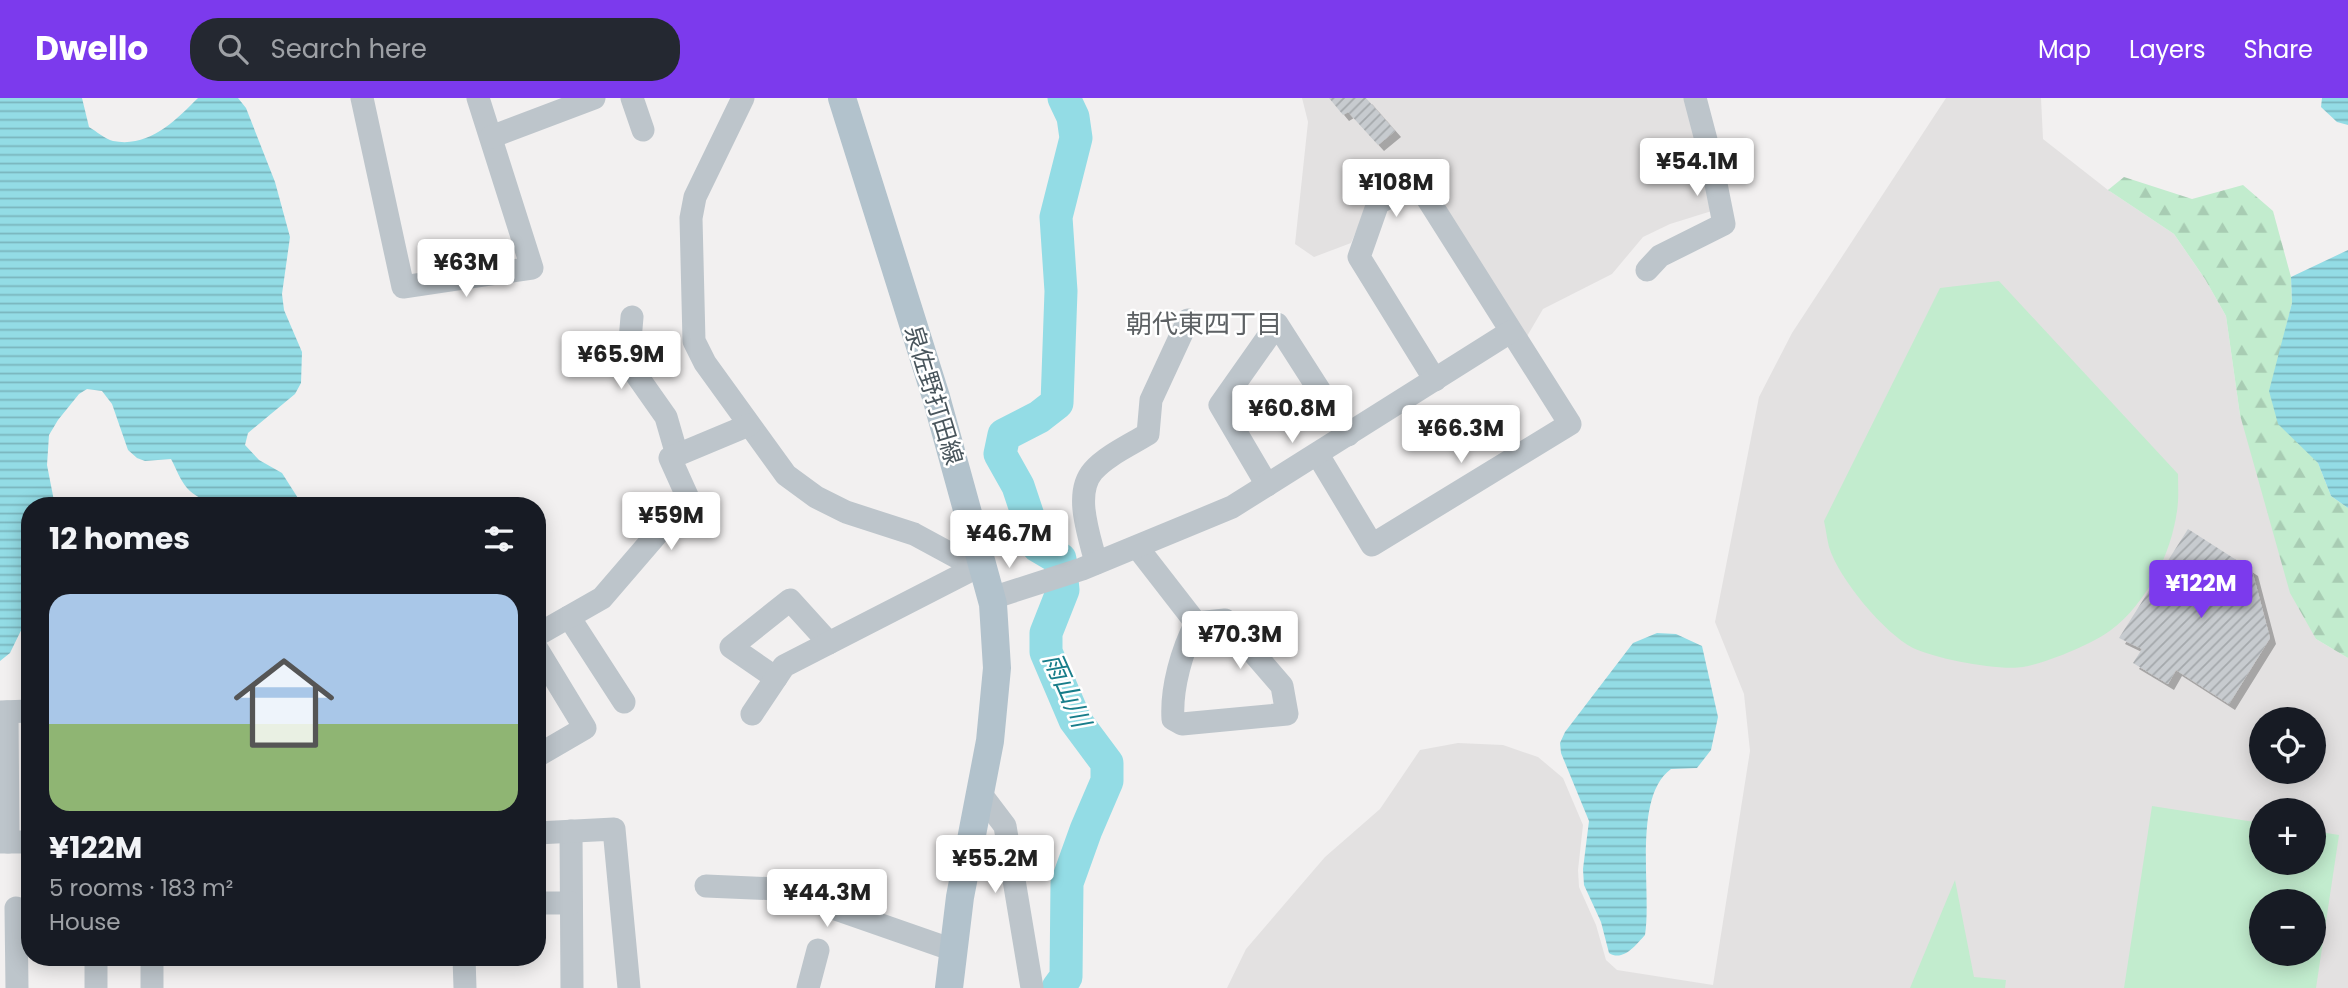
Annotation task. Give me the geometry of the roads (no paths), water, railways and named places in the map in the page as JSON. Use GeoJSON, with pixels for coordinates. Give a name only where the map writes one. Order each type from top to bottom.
{"type":"FeatureCollection","features":[{"type":"Feature","properties":{"kind":"main road","name":"泉佐野打田線"},"geometry":{"type":"LineString","coordinates":[[842,98],[936,397],[992,598],[997,668],[990,741],[960,897],[949,988]]}},
{"type":"Feature","properties":{"kind":"street"},"geometry":{"type":"LineString","coordinates":[[362,98],[403,286],[532,268],[478,98]]}},
{"type":"Feature","properties":{"kind":"street"},"geometry":{"type":"LineString","coordinates":[[491,136],[594,98]]}},
{"type":"Feature","properties":{"kind":"street"},"geometry":{"type":"LineString","coordinates":[[632,98],[643,130]]}},
{"type":"Feature","properties":{"kind":"street"},"geometry":{"type":"LineString","coordinates":[[743,98],[695,197],[691,219],[694,341],[705,363],[786,475],[816,497],[846,512],[914,534],[982,567]]}},
{"type":"Feature","properties":{"kind":"street"},"geometry":{"type":"LineString","coordinates":[[1647,270],[1660,256],[1724,225],[1695,98]]}},
{"type":"Feature","properties":{"kind":"street"},"geometry":{"type":"LineString","coordinates":[[1318,455],[1372,545],[1570,424],[1417,182],[1378,203],[1359,257],[1435,380]]}},
{"type":"Feature","properties":{"kind":"street"},"geometry":{"type":"LineString","coordinates":[[632,317],[628,363],[666,417],[677,456]]}},
{"type":"Feature","properties":{"kind":"street"},"geometry":{"type":"LineString","coordinates":[[1089,566],[1084,506],[1085,489],[1090,474],[1099,465],[1148,434],[1151,400],[1188,320]]}},
{"type":"Feature","properties":{"kind":"street"},"geometry":{"type":"LineString","coordinates":[[1267,485],[1220,405],[1277,324],[1348,435]]}},
{"type":"Feature","properties":{"kind":"street"},"geometry":{"type":"LineString","coordinates":[[992,598],[1089,566],[1232,507],[1510,332]]}},
{"type":"Feature","properties":{"kind":"street"},"geometry":{"type":"LineString","coordinates":[[546,630],[602,598],[688,498],[670,458],[749,425]]}},
{"type":"Feature","properties":{"kind":"street"},"geometry":{"type":"LineString","coordinates":[[1137,547],[1196,623]]}},
{"type":"Feature","properties":{"kind":"street"},"geometry":{"type":"LineString","coordinates":[[752,714],[784,666],[982,567]]}},
{"type":"Feature","properties":{"kind":"street"},"geometry":{"type":"LineString","coordinates":[[776,678],[731,647],[790,600],[829,643]]}},
{"type":"Feature","properties":{"kind":"street"},"geometry":{"type":"LineString","coordinates":[[569,617],[624,702]]}},
{"type":"Feature","properties":{"kind":"street"},"geometry":{"type":"LineString","coordinates":[[1225,620],[1282,686],[1287,714],[1182,724],[1173,719],[1172,702],[1188,638],[1196,623],[1225,620]]}},
{"type":"Feature","properties":{"kind":"street"},"geometry":{"type":"LineString","coordinates":[[546,664],[585,728],[546,751]]}},
{"type":"Feature","properties":{"kind":"street"},"geometry":{"type":"LineString","coordinates":[[12,711],[13,842]]}},
{"type":"Feature","properties":{"kind":"street"},"geometry":{"type":"LineString","coordinates":[[980,793],[1005,825],[1032,988]]}},
{"type":"Feature","properties":{"kind":"street"},"geometry":{"type":"LineString","coordinates":[[546,832],[614,829],[628,988]]}},
{"type":"Feature","properties":{"kind":"street"},"geometry":{"type":"LineString","coordinates":[[571,831],[572,988]]}},
{"type":"Feature","properties":{"kind":"street"},"geometry":{"type":"LineString","coordinates":[[706,886],[778,889],[953,950]]}},
{"type":"Feature","properties":{"kind":"street"},"geometry":{"type":"LineString","coordinates":[[546,903],[571,903]]}},
{"type":"Feature","properties":{"kind":"street"},"geometry":{"type":"LineString","coordinates":[[15,908],[17,988]]}},
{"type":"Feature","properties":{"kind":"street"},"geometry":{"type":"LineString","coordinates":[[808,988],[818,950]]}},
{"type":"Feature","properties":{"kind":"street"},"geometry":{"type":"LineString","coordinates":[[96,966],[96,988]]}},
{"type":"Feature","properties":{"kind":"street"},"geometry":{"type":"LineString","coordinates":[[152,966],[152,988]]}},
{"type":"Feature","properties":{"kind":"street"},"geometry":{"type":"LineString","coordinates":[[464,966],[465,988]]}},
{"type":"Feature","properties":{"kind":"water"},"geometry":{"type":"Polygon","coordinates":[[[0,98],[82,98],[89,127],[110,140],[126,142],[150,137],[160,131],[198,98],[238,98],[246,108],[275,182],[290,237],[282,294],[284,310],[302,352],[301,383],[295,394],[248,433],[245,445],[259,460],[282,473],[297,497],[197,496],[187,488],[171,459],[145,461],[128,450],[112,404],[102,391],[87,389],[79,394],[49,435],[47,465],[53,497],[21,497],[21,630],[10,653],[0,661],[0,98]]]}},
{"type":"Feature","properties":{"kind":"water"},"geometry":{"type":"Polygon","coordinates":[[[2322,98],[2348,98],[2348,125],[2337,122],[2321,107],[2322,98]]]}},
{"type":"Feature","properties":{"kind":"water"},"geometry":{"type":"Polygon","coordinates":[[[2348,250],[2348,508],[2331,496],[2318,463],[2278,424],[2269,391],[2292,303],[2291,277],[2348,250]]]}},
{"type":"Feature","properties":{"kind":"water"},"geometry":{"type":"Polygon","coordinates":[[[1657,633],[1676,634],[1702,646],[1718,717],[1711,750],[1697,768],[1671,769],[1659,782],[1651,801],[1647,822],[1645,935],[1629,951],[1614,955],[1609,953],[1601,922],[1584,885],[1583,869],[1589,821],[1561,753],[1560,743],[1565,732],[1633,643],[1657,633]]]}},
{"type":"Feature","properties":{"kind":"waterway","name":"雨山川"},"geometry":{"type":"LineString","coordinates":[[1058,988],[1066,977],[1067,883],[1107,781],[1107,763],[1075,720],[1046,652],[1046,633],[1063,590],[1060,559],[1038,546],[1018,486],[1000,454],[1004,435],[1039,417],[1057,403],[1061,291],[1056,217],[1076,138],[1073,117],[1064,98]]}},
{"type":"Feature","properties":{"kind":"district","name":"朝代東四丁目"},"geometry":{"type":"Point","coordinates":[1204,324]}}]}
